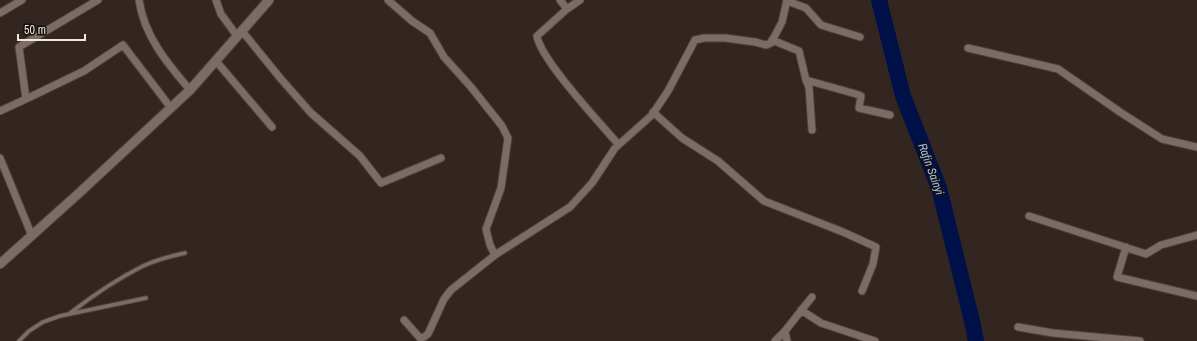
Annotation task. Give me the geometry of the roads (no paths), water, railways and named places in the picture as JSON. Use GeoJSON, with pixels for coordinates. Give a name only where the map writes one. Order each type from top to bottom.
{"type":"FeatureCollection","features":[{"type":"Feature","properties":{"kind":"street"},"geometry":{"type":"LineString","coordinates":[[0,13],[22,0]]}},
{"type":"Feature","properties":{"kind":"street"},"geometry":{"type":"LineString","coordinates":[[26,100],[19,47],[98,0]]}},
{"type":"Feature","properties":{"kind":"street"},"geometry":{"type":"LineString","coordinates":[[139,0],[145,23],[161,55],[190,90]]}},
{"type":"Feature","properties":{"kind":"street"},"geometry":{"type":"LineString","coordinates":[[216,0],[221,14],[239,34],[311,113],[360,156],[381,183],[441,158]]}},
{"type":"Feature","properties":{"kind":"street"},"geometry":{"type":"LineString","coordinates":[[0,264],[190,90],[269,0]]}},
{"type":"Feature","properties":{"kind":"street"},"geometry":{"type":"LineString","coordinates":[[388,0],[412,21],[430,33],[444,57],[471,87],[502,126],[508,138],[501,188],[486,229],[490,245],[495,254]]}},
{"type":"Feature","properties":{"kind":"street"},"geometry":{"type":"LineString","coordinates":[[560,0],[567,9]]}},
{"type":"Feature","properties":{"kind":"street"},"geometry":{"type":"LineString","coordinates":[[580,0],[567,9],[537,36],[538,42],[552,64],[618,144]]}},
{"type":"Feature","properties":{"kind":"street"},"geometry":{"type":"LineString","coordinates":[[404,320],[420,338],[426,339],[444,299],[451,290],[495,254],[570,207],[592,183],[618,144],[653,112],[668,91],[695,40],[704,38],[724,38],[766,45],[771,43],[782,22],[787,0],[806,8],[821,25],[860,37]]}},
{"type":"Feature","properties":{"kind":"street"},"geometry":{"type":"LineString","coordinates":[[772,40],[799,51],[809,87],[812,130]]}},
{"type":"Feature","properties":{"kind":"street"},"geometry":{"type":"LineString","coordinates":[[0,111],[26,100],[84,71],[123,45],[171,108]]}},
{"type":"Feature","properties":{"kind":"street"},"geometry":{"type":"LineString","coordinates":[[968,48],[1058,69],[1162,139],[1197,147]]}},
{"type":"Feature","properties":{"kind":"street"},"geometry":{"type":"LineString","coordinates":[[216,61],[272,127]]}},
{"type":"Feature","properties":{"kind":"street"},"geometry":{"type":"LineString","coordinates":[[806,80],[861,96],[859,108],[890,114]]}},
{"type":"Feature","properties":{"kind":"street"},"geometry":{"type":"LineString","coordinates":[[653,112],[682,138],[718,161],[764,201],[843,232],[876,247],[873,264],[862,291]]}},
{"type":"Feature","properties":{"kind":"street"},"geometry":{"type":"LineString","coordinates":[[0,158],[32,236]]}},
{"type":"Feature","properties":{"kind":"street"},"geometry":{"type":"LineString","coordinates":[[1029,216],[1146,254],[1161,245],[1197,235]]}},
{"type":"Feature","properties":{"kind":"street"},"geometry":{"type":"LineString","coordinates":[[1126,248],[1117,277],[1197,296]]}},
{"type":"Feature","properties":{"kind":"street"},"geometry":{"type":"LineString","coordinates":[[775,341],[785,331],[812,297]]}},
{"type":"Feature","properties":{"kind":"street"},"geometry":{"type":"LineString","coordinates":[[802,310],[821,323],[875,341]]}},
{"type":"Feature","properties":{"kind":"street"},"geometry":{"type":"LineString","coordinates":[[1018,327],[1053,333],[1140,341]]}},
{"type":"Feature","properties":{"kind":"street"},"geometry":{"type":"LineString","coordinates":[[785,331],[787,341]]}},
{"type":"Feature","properties":{"kind":"lane"},"geometry":{"type":"LineString","coordinates":[[68,314],[95,294],[143,266],[185,253]]}},
{"type":"Feature","properties":{"kind":"lane"},"geometry":{"type":"LineString","coordinates":[[19,341],[29,331],[43,322],[68,314],[146,298]]}},
{"type":"Feature","properties":{"kind":"waterway","name":"Rafin Sainyi"},"geometry":{"type":"LineString","coordinates":[[879,0],[903,96],[939,188],[976,341]]}}]}
